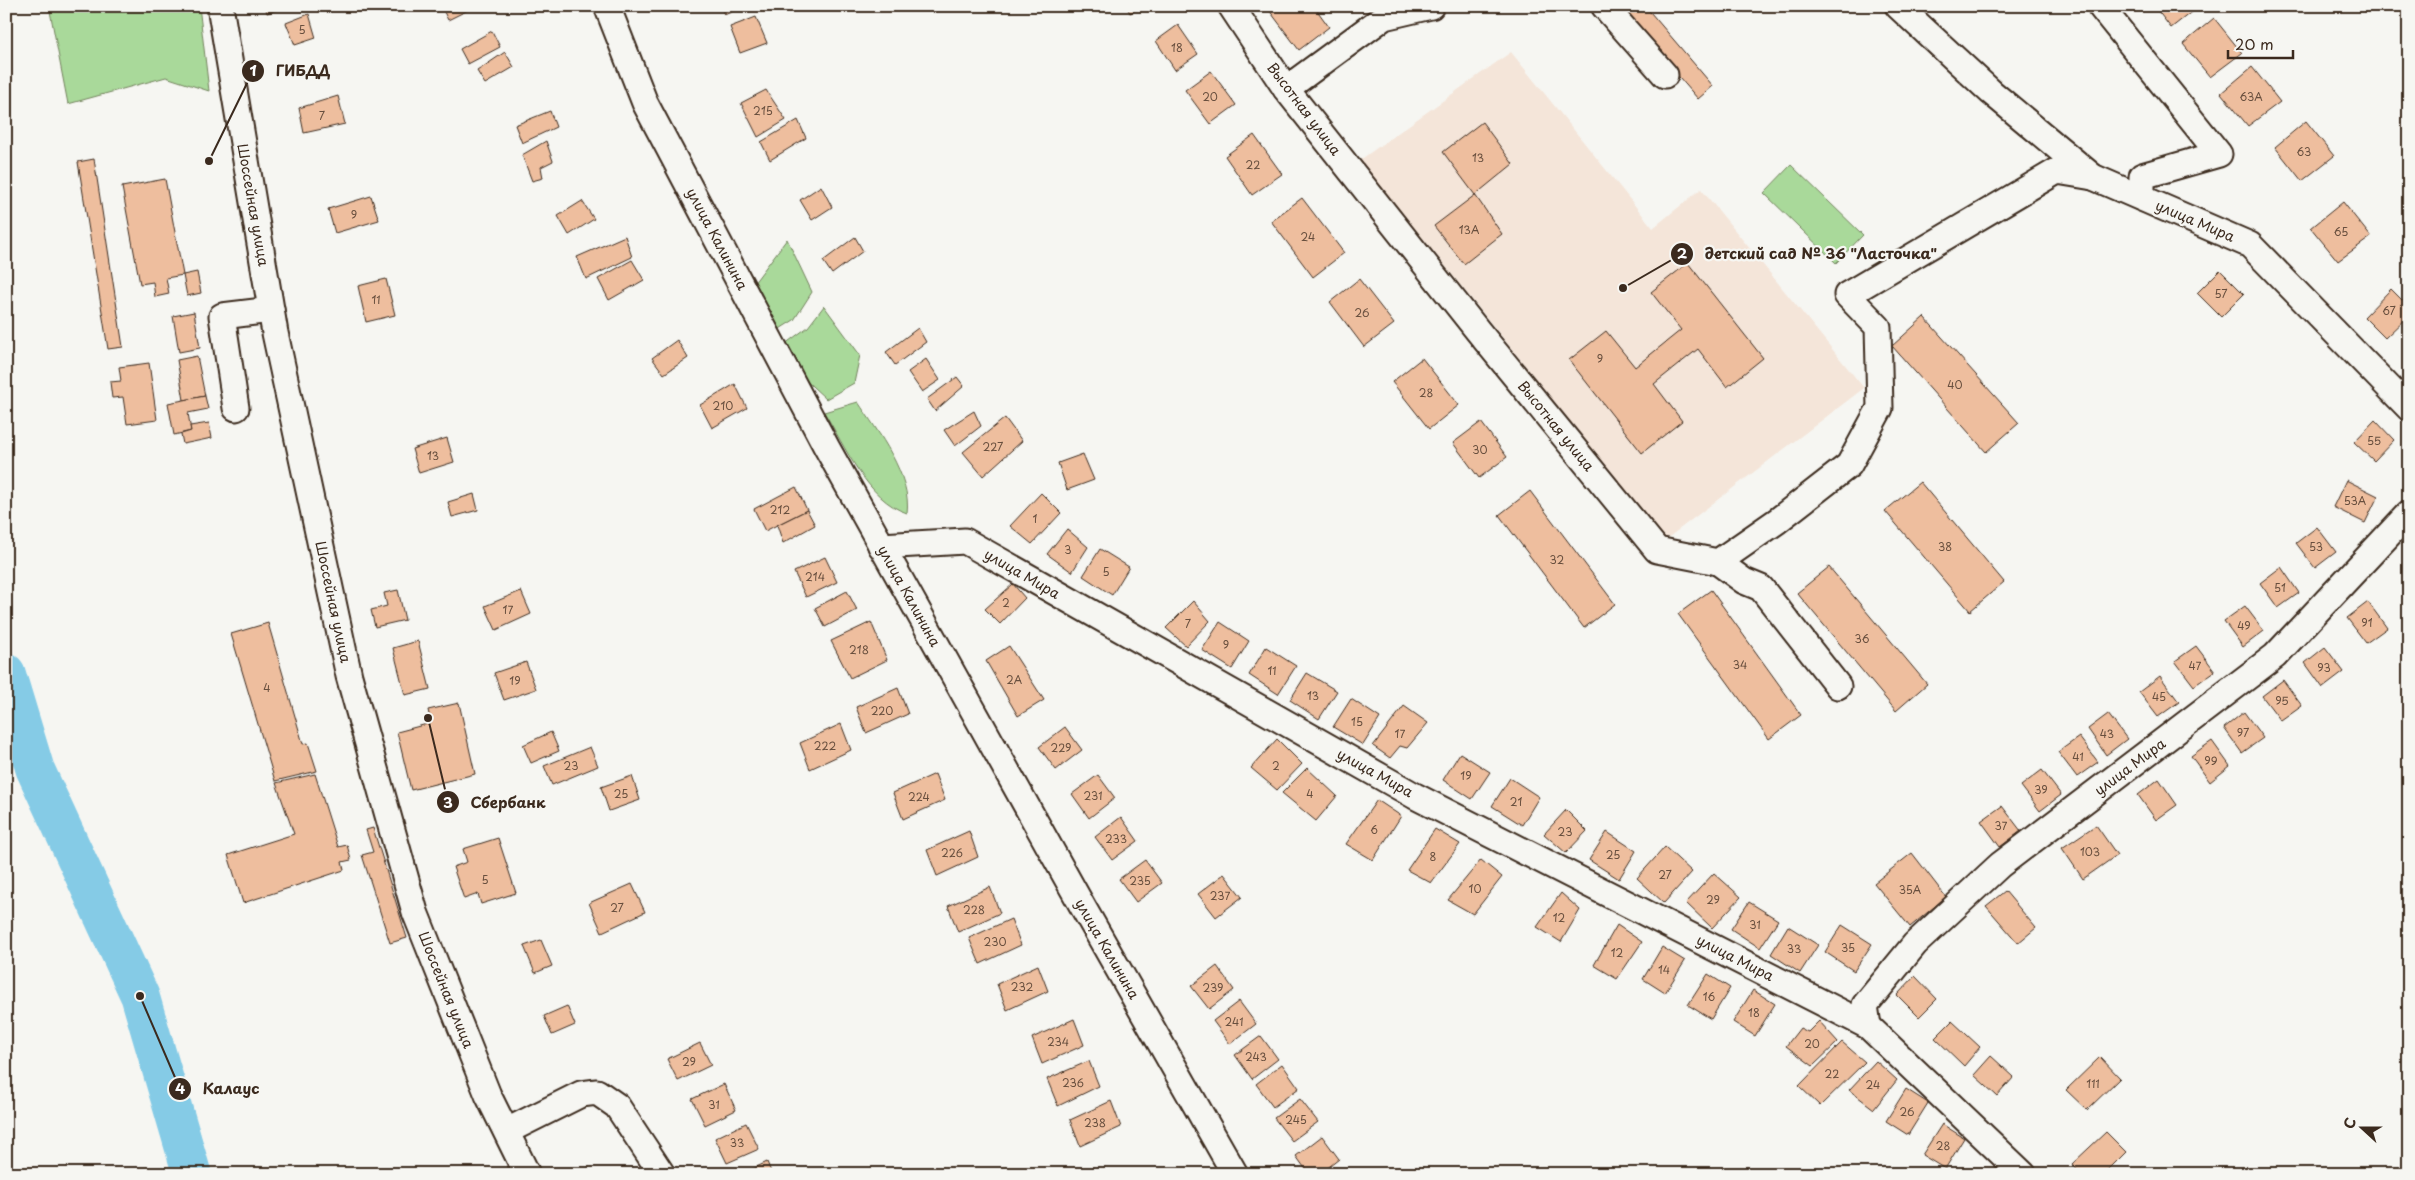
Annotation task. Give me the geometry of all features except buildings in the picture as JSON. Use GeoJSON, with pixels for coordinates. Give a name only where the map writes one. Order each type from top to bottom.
{"type":"FeatureCollection","features":[{"type":"Feature","properties":{"kind":"street","name":"Шоссейная улица"},"geometry":{"type":"LineString","coordinates":[[220,6],[271,310],[349,676],[412,902],[488,1095],[527,1174]]}},
{"type":"Feature","properties":{"kind":"street","name":"улица Калинина"},"geometry":{"type":"LineString","coordinates":[[607,6],[645,103],[827,448],[1084,909],[1235,1174]]}},
{"type":"Feature","properties":{"kind":"street","name":"Высотная улица"},"geometry":{"type":"LineString","coordinates":[[1231,6],[1286,89],[1484,338],[1657,550],[1718,562]]}},
{"type":"Feature","properties":{"kind":"street"},"geometry":{"type":"LineString","coordinates":[[1286,89],[1384,17],[1431,6]]}},
{"type":"Feature","properties":{"kind":"street"},"geometry":{"type":"LineString","coordinates":[[1604,6],[1665,76]]}},
{"type":"Feature","properties":{"kind":"street"},"geometry":{"type":"LineString","coordinates":[[1898,6],[1991,92],[2093,177]]}},
{"type":"Feature","properties":{"kind":"street","name":"улица Мира"},"geometry":{"type":"LineString","coordinates":[[2100,6],[2219,154],[2142,176],[2142,198],[2250,245],[2409,408]]}},
{"type":"Feature","properties":{"kind":"street"},"geometry":{"type":"LineString","coordinates":[[1838,686],[1761,588],[1744,581],[1718,562],[1777,521],[1849,465],[1880,408],[1878,327],[1847,295],[2057,171],[2093,177],[2142,198]]}},
{"type":"Feature","properties":{"kind":"street"},"geometry":{"type":"LineString","coordinates":[[236,408],[222,316],[271,310]]}},
{"type":"Feature","properties":{"kind":"street","name":"улица Мира"},"geometry":{"type":"LineString","coordinates":[[1868,1026],[1865,1005],[1914,944],[2000,865],[2275,656],[2409,512]]}},
{"type":"Feature","properties":{"kind":"street","name":"улица Мира"},"geometry":{"type":"LineString","coordinates":[[881,546],[965,541],[1415,796],[1868,1026],[2023,1174]]}},
{"type":"Feature","properties":{"kind":"street"},"geometry":{"type":"LineString","coordinates":[[507,1131],[580,1094],[597,1092],[617,1106],[662,1174]]}},
{"type":"Feature","properties":{"kind":"shaded area"},"geometry":{"type":"Polygon","coordinates":[[[1511,52],[1653,228],[1701,189],[1864,388],[1665,540],[1360,160],[1511,52]]]}},
{"type":"Feature","properties":{"kind":"green space"},"geometry":{"type":"Polygon","coordinates":[[[49,6],[199,6],[209,91],[166,77],[68,104],[49,6]]]}},
{"type":"Feature","properties":{"kind":"green space"},"geometry":{"type":"Polygon","coordinates":[[[1791,165],[1863,235],[1836,263],[1764,193],[1791,165]]]}},
{"type":"Feature","properties":{"kind":"green space"},"geometry":{"type":"Polygon","coordinates":[[[787,239],[812,292],[794,320],[778,330],[751,287],[787,239]]]}},
{"type":"Feature","properties":{"kind":"green space"},"geometry":{"type":"Polygon","coordinates":[[[824,306],[860,355],[854,383],[826,399],[799,374],[785,344],[808,327],[824,306]]]}},
{"type":"Feature","properties":{"kind":"green space"},"geometry":{"type":"Polygon","coordinates":[[[858,402],[884,441],[899,470],[907,499],[907,513],[880,497],[869,484],[858,470],[824,412],[858,402]]]}},
{"type":"Feature","properties":{"kind":"waterway"},"geometry":{"type":"LineString","coordinates":[[6,673],[35,769],[140,996],[192,1174]]}},
{"type":"Feature","properties":{"kind":"place","name":"ГИБДД"},"geometry":{"type":"Point","coordinates":[209,161]}},
{"type":"Feature","properties":{"kind":"place","name":"детский сад № 36 \"Ласточка\""},"geometry":{"type":"Point","coordinates":[1623,288]}},
{"type":"Feature","properties":{"kind":"place","name":"Сбербанк"},"geometry":{"type":"Point","coordinates":[428,718]}},
{"type":"Feature","properties":{"kind":"place","name":"Калаус"},"geometry":{"type":"Point","coordinates":[140,996]}}]}
